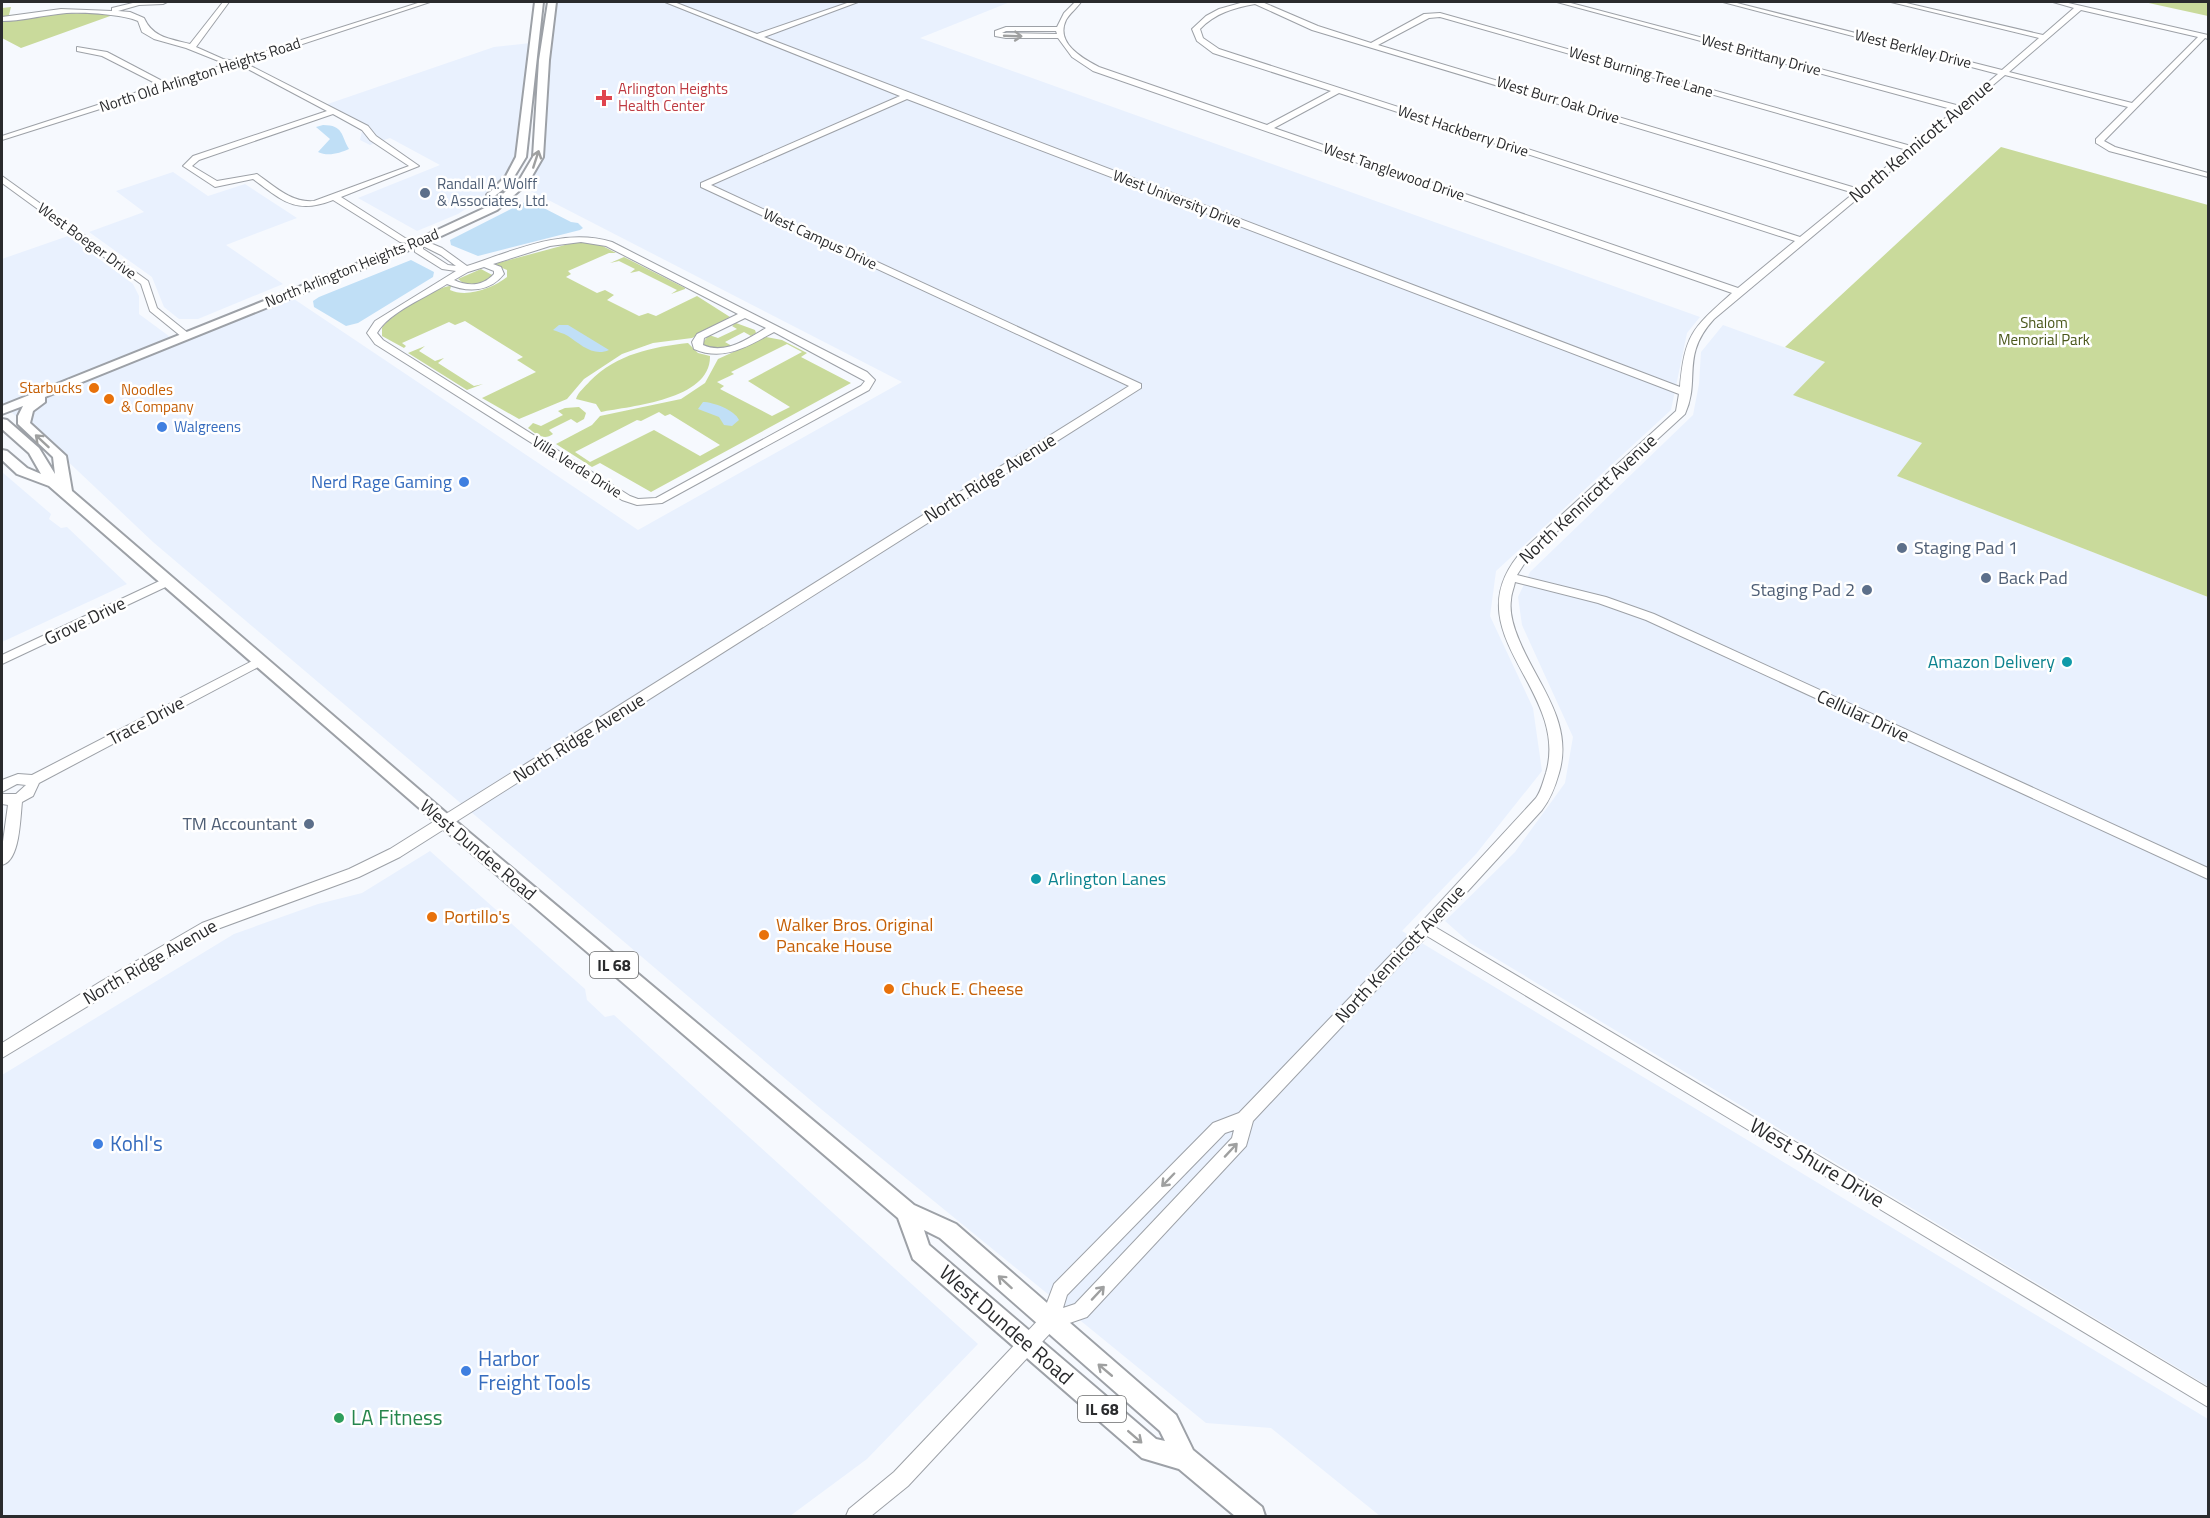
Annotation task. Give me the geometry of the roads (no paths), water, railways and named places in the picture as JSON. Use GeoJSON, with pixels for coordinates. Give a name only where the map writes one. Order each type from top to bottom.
{"type":"FeatureCollection","features":[{"type":"Feature","properties":{"kind":"main road","name":"North Arlington Heights Road"},"geometry":{"type":"LineString","coordinates":[[2,410],[403,240],[437,228],[477,207],[500,189],[515,171],[521,157],[539,2]]}},
{"type":"Feature","properties":{"kind":"main road","name":"North Arlington Heights Road"},"geometry":{"type":"LineString","coordinates":[[2,399],[420,242],[493,208],[524,181],[534,167],[539,150],[544,60],[552,2]]}},
{"type":"Feature","properties":{"kind":"main road"},"geometry":{"type":"LineString","coordinates":[[59,488],[59,456],[24,424],[24,414],[30,405],[75,380]]}},
{"type":"Feature","properties":{"kind":"main road","name":"West Dundee Road"},"geometry":{"type":"LineString","coordinates":[[2,423],[34,451],[59,488],[446,822],[906,1212],[948,1231],[1048,1321],[1168,1423],[1185,1458],[1253,1516]]}},
{"type":"Feature","properties":{"kind":"main road","name":"West Dundee Road"},"geometry":{"type":"LineString","coordinates":[[2,454],[22,471],[59,488]]}},
{"type":"Feature","properties":{"kind":"main road","name":"West Dundee Road"},"geometry":{"type":"LineString","coordinates":[[906,1212],[921,1252],[1150,1450],[1185,1458]]}},
{"type":"Feature","properties":{"kind":"street"},"geometry":{"type":"LineString","coordinates":[[62,12],[66,2]]}},
{"type":"Feature","properties":{"kind":"street"},"geometry":{"type":"LineString","coordinates":[[108,12],[139,3],[163,2]]}},
{"type":"Feature","properties":{"kind":"street"},"geometry":{"type":"LineString","coordinates":[[192,47],[226,2]]}},
{"type":"Feature","properties":{"kind":"street","name":"North Old Arlington Heights Road"},"geometry":{"type":"LineString","coordinates":[[2,138],[427,2]]}},
{"type":"Feature","properties":{"kind":"street","name":"North Old Arlington Heights Road"},"geometry":{"type":"LineString","coordinates":[[398,12],[438,2]]}},
{"type":"Feature","properties":{"kind":"street","name":"West University Drive"},"geometry":{"type":"LineString","coordinates":[[669,2],[908,96],[1686,393]]}},
{"type":"Feature","properties":{"kind":"street"},"geometry":{"type":"LineString","coordinates":[[759,36],[855,2]]}},
{"type":"Feature","properties":{"kind":"street"},"geometry":{"type":"LineString","coordinates":[[1060,32],[1067,11],[1078,2]]}},
{"type":"Feature","properties":{"kind":"street","name":"West Burr Oak Drive"},"geometry":{"type":"LineString","coordinates":[[1255,2],[1315,28],[1861,192]]}},
{"type":"Feature","properties":{"kind":"street","name":"West Hackberry Drive"},"geometry":{"type":"LineString","coordinates":[[1255,2],[1226,7],[1206,18],[1196,29],[1200,39],[1216,51],[1801,240]]}},
{"type":"Feature","properties":{"kind":"street","name":"West Brittany Drive"},"geometry":{"type":"LineString","coordinates":[[1561,2],[1961,109]]}},
{"type":"Feature","properties":{"kind":"street","name":"West Berkley Drive"},"geometry":{"type":"LineString","coordinates":[[1728,2],[2134,106]]}},
{"type":"Feature","properties":{"kind":"street"},"geometry":{"type":"LineString","coordinates":[[1895,2],[2043,38]]}},
{"type":"Feature","properties":{"kind":"street"},"geometry":{"type":"LineString","coordinates":[[2057,2],[2206,36]]}},
{"type":"Feature","properties":{"kind":"street","name":"North Kennicott Avenue"},"geometry":{"type":"LineString","coordinates":[[856,1516],[901,1479],[1048,1321],[1058,1292],[1219,1128],[1245,1118],[1537,807],[1546,793],[1555,765],[1557,743],[1553,717],[1541,691],[1513,646],[1505,621],[1506,592],[1510,577],[1520,562],[1681,412],[1686,393],[1691,346],[1704,324],[1738,292],[1961,109],[2080,7]]}},
{"type":"Feature","properties":{"kind":"street"},"geometry":{"type":"LineString","coordinates":[[2,19],[62,12],[127,14],[141,20],[145,30],[157,37],[192,47],[234,64],[246,65],[334,111],[365,128],[373,138],[415,166],[315,204],[298,204],[254,177],[215,184],[187,166],[196,158],[334,111]]}},
{"type":"Feature","properties":{"kind":"street","name":"West Burning Tree Lane"},"geometry":{"type":"LineString","coordinates":[[1374,44],[1427,16],[1440,15],[1913,149]]}},
{"type":"Feature","properties":{"kind":"street"},"geometry":{"type":"LineString","coordinates":[[1006,29],[1060,32],[1006,36],[998,32],[1006,29]]}},
{"type":"Feature","properties":{"kind":"street","name":"West Tanglewood Drive"},"geometry":{"type":"LineString","coordinates":[[1060,32],[1063,46],[1096,69],[1738,292]]}},
{"type":"Feature","properties":{"kind":"street"},"geometry":{"type":"LineString","coordinates":[[2206,36],[2100,139],[2100,144],[2208,175]]}},
{"type":"Feature","properties":{"kind":"street"},"geometry":{"type":"LineString","coordinates":[[80,49],[104,54],[166,86]]}},
{"type":"Feature","properties":{"kind":"street"},"geometry":{"type":"LineString","coordinates":[[1268,128],[1337,91]]}},
{"type":"Feature","properties":{"kind":"street","name":"West Campus Drive"},"geometry":{"type":"LineString","coordinates":[[908,96],[704,185],[1137,386]]}},
{"type":"Feature","properties":{"kind":"street","name":"West Boeger Drive"},"geometry":{"type":"LineString","coordinates":[[2,179],[146,283],[153,309],[182,333]]}},
{"type":"Feature","properties":{"kind":"street"},"geometry":{"type":"LineString","coordinates":[[334,197],[403,240],[430,245],[458,262],[465,270]]}},
{"type":"Feature","properties":{"kind":"street","name":"Villa Verde Drive"},"geometry":{"type":"LineString","coordinates":[[581,239],[599,241],[774,328],[863,374],[870,380],[865,388],[658,501],[637,502],[626,498],[379,342],[372,333],[378,323],[465,270],[485,264],[549,243],[581,239]]}},
{"type":"Feature","properties":{"kind":"street"},"geometry":{"type":"LineString","coordinates":[[447,281],[459,288],[489,283],[496,279],[499,274],[498,269],[485,264]]}},
{"type":"Feature","properties":{"kind":"street"},"geometry":{"type":"LineString","coordinates":[[745,314],[700,336],[698,346],[705,351],[727,352],[774,328]]}},
{"type":"Feature","properties":{"kind":"street","name":"North Ridge Avenue"},"geometry":{"type":"LineString","coordinates":[[2,1051],[125,974],[207,927],[354,873],[395,853],[1137,386]]}},
{"type":"Feature","properties":{"kind":"street","name":"Cellular Drive"},"geometry":{"type":"LineString","coordinates":[[1510,577],[1602,600],[1650,617],[2208,874]]}},
{"type":"Feature","properties":{"kind":"street","name":"Grove Drive"},"geometry":{"type":"LineString","coordinates":[[2,660],[168,581]]}},
{"type":"Feature","properties":{"kind":"street","name":"Trace Drive"},"geometry":{"type":"LineString","coordinates":[[2,786],[22,778],[32,781],[260,661]]}},
{"type":"Feature","properties":{"kind":"street","name":"Trace Drive"},"geometry":{"type":"LineString","coordinates":[[2,860],[8,854],[9,799],[30,791],[32,781]]}},
{"type":"Feature","properties":{"kind":"street","name":"West Shure Drive"},"geometry":{"type":"LineString","coordinates":[[1425,928],[2208,1398]]}},
{"type":"Feature","properties":{"kind":"street","name":"North Kennicott Avenue"},"geometry":{"type":"LineString","coordinates":[[1048,1321],[1081,1311],[1240,1141],[1245,1118]]}},
{"type":"Feature","properties":{"kind":"water"},"geometry":{"type":"Polygon","coordinates":[[[330,125],[338,129],[349,149],[330,154],[318,152],[330,139],[316,127],[330,125]]]}},
{"type":"Feature","properties":{"kind":"water"},"geometry":{"type":"Polygon","coordinates":[[[525,202],[532,202],[571,222],[578,223],[583,228],[478,256],[451,245],[450,240],[525,202]]]}},
{"type":"Feature","properties":{"kind":"water"},"geometry":{"type":"Polygon","coordinates":[[[411,260],[434,272],[433,277],[358,323],[346,326],[314,307],[313,301],[319,297],[411,260]]]}},
{"type":"Feature","properties":{"kind":"water"},"geometry":{"type":"Polygon","coordinates":[[[559,325],[568,325],[609,350],[598,352],[587,349],[566,335],[553,330],[559,325]]]}},
{"type":"Feature","properties":{"kind":"water"},"geometry":{"type":"Polygon","coordinates":[[[703,402],[723,407],[737,416],[739,420],[732,426],[724,425],[719,417],[698,409],[703,402]]]}},
{"type":"Feature","properties":{"kind":"place","name":"Arlington Heights Health Center"},"geometry":{"type":"Point","coordinates":[604,98]}},
{"type":"Feature","properties":{"kind":"place","name":"Randall A. Wolff & Associates, Ltd."},"geometry":{"type":"Point","coordinates":[425,193]}},
{"type":"Feature","properties":{"kind":"place","name":"Starbucks"},"geometry":{"type":"Point","coordinates":[94,388]}},
{"type":"Feature","properties":{"kind":"place","name":"Noodles & Company"},"geometry":{"type":"Point","coordinates":[109,399]}},
{"type":"Feature","properties":{"kind":"place","name":"Walgreens"},"geometry":{"type":"Point","coordinates":[162,427]}},
{"type":"Feature","properties":{"kind":"place","name":"Nerd Rage Gaming"},"geometry":{"type":"Point","coordinates":[464,482]}},
{"type":"Feature","properties":{"kind":"place","name":"Staging Pad 1"},"geometry":{"type":"Point","coordinates":[1902,548]}},
{"type":"Feature","properties":{"kind":"place","name":"Back Pad"},"geometry":{"type":"Point","coordinates":[1986,578]}},
{"type":"Feature","properties":{"kind":"place","name":"Staging Pad 2"},"geometry":{"type":"Point","coordinates":[1867,590]}},
{"type":"Feature","properties":{"kind":"place","name":"Amazon Delivery"},"geometry":{"type":"Point","coordinates":[2067,662]}},
{"type":"Feature","properties":{"kind":"place","name":"TM Accountant"},"geometry":{"type":"Point","coordinates":[309,824]}},
{"type":"Feature","properties":{"kind":"place","name":"Arlington Lanes"},"geometry":{"type":"Point","coordinates":[1036,879]}},
{"type":"Feature","properties":{"kind":"place","name":"Portillo's"},"geometry":{"type":"Point","coordinates":[432,917]}},
{"type":"Feature","properties":{"kind":"place","name":"Walker Bros. Original Pancake House"},"geometry":{"type":"Point","coordinates":[764,935]}},
{"type":"Feature","properties":{"kind":"place","name":"Chuck E. Cheese"},"geometry":{"type":"Point","coordinates":[889,989]}},
{"type":"Feature","properties":{"kind":"place","name":"Kohl's"},"geometry":{"type":"Point","coordinates":[98,1144]}},
{"type":"Feature","properties":{"kind":"place","name":"Harbor Freight Tools"},"geometry":{"type":"Point","coordinates":[466,1371]}},
{"type":"Feature","properties":{"kind":"place","name":"LA Fitness"},"geometry":{"type":"Point","coordinates":[339,1418]}},
{"type":"Feature","properties":{"kind":"park label","name":"Shalom Memorial Park"},"geometry":{"type":"Point","coordinates":[2044,332]}}]}
